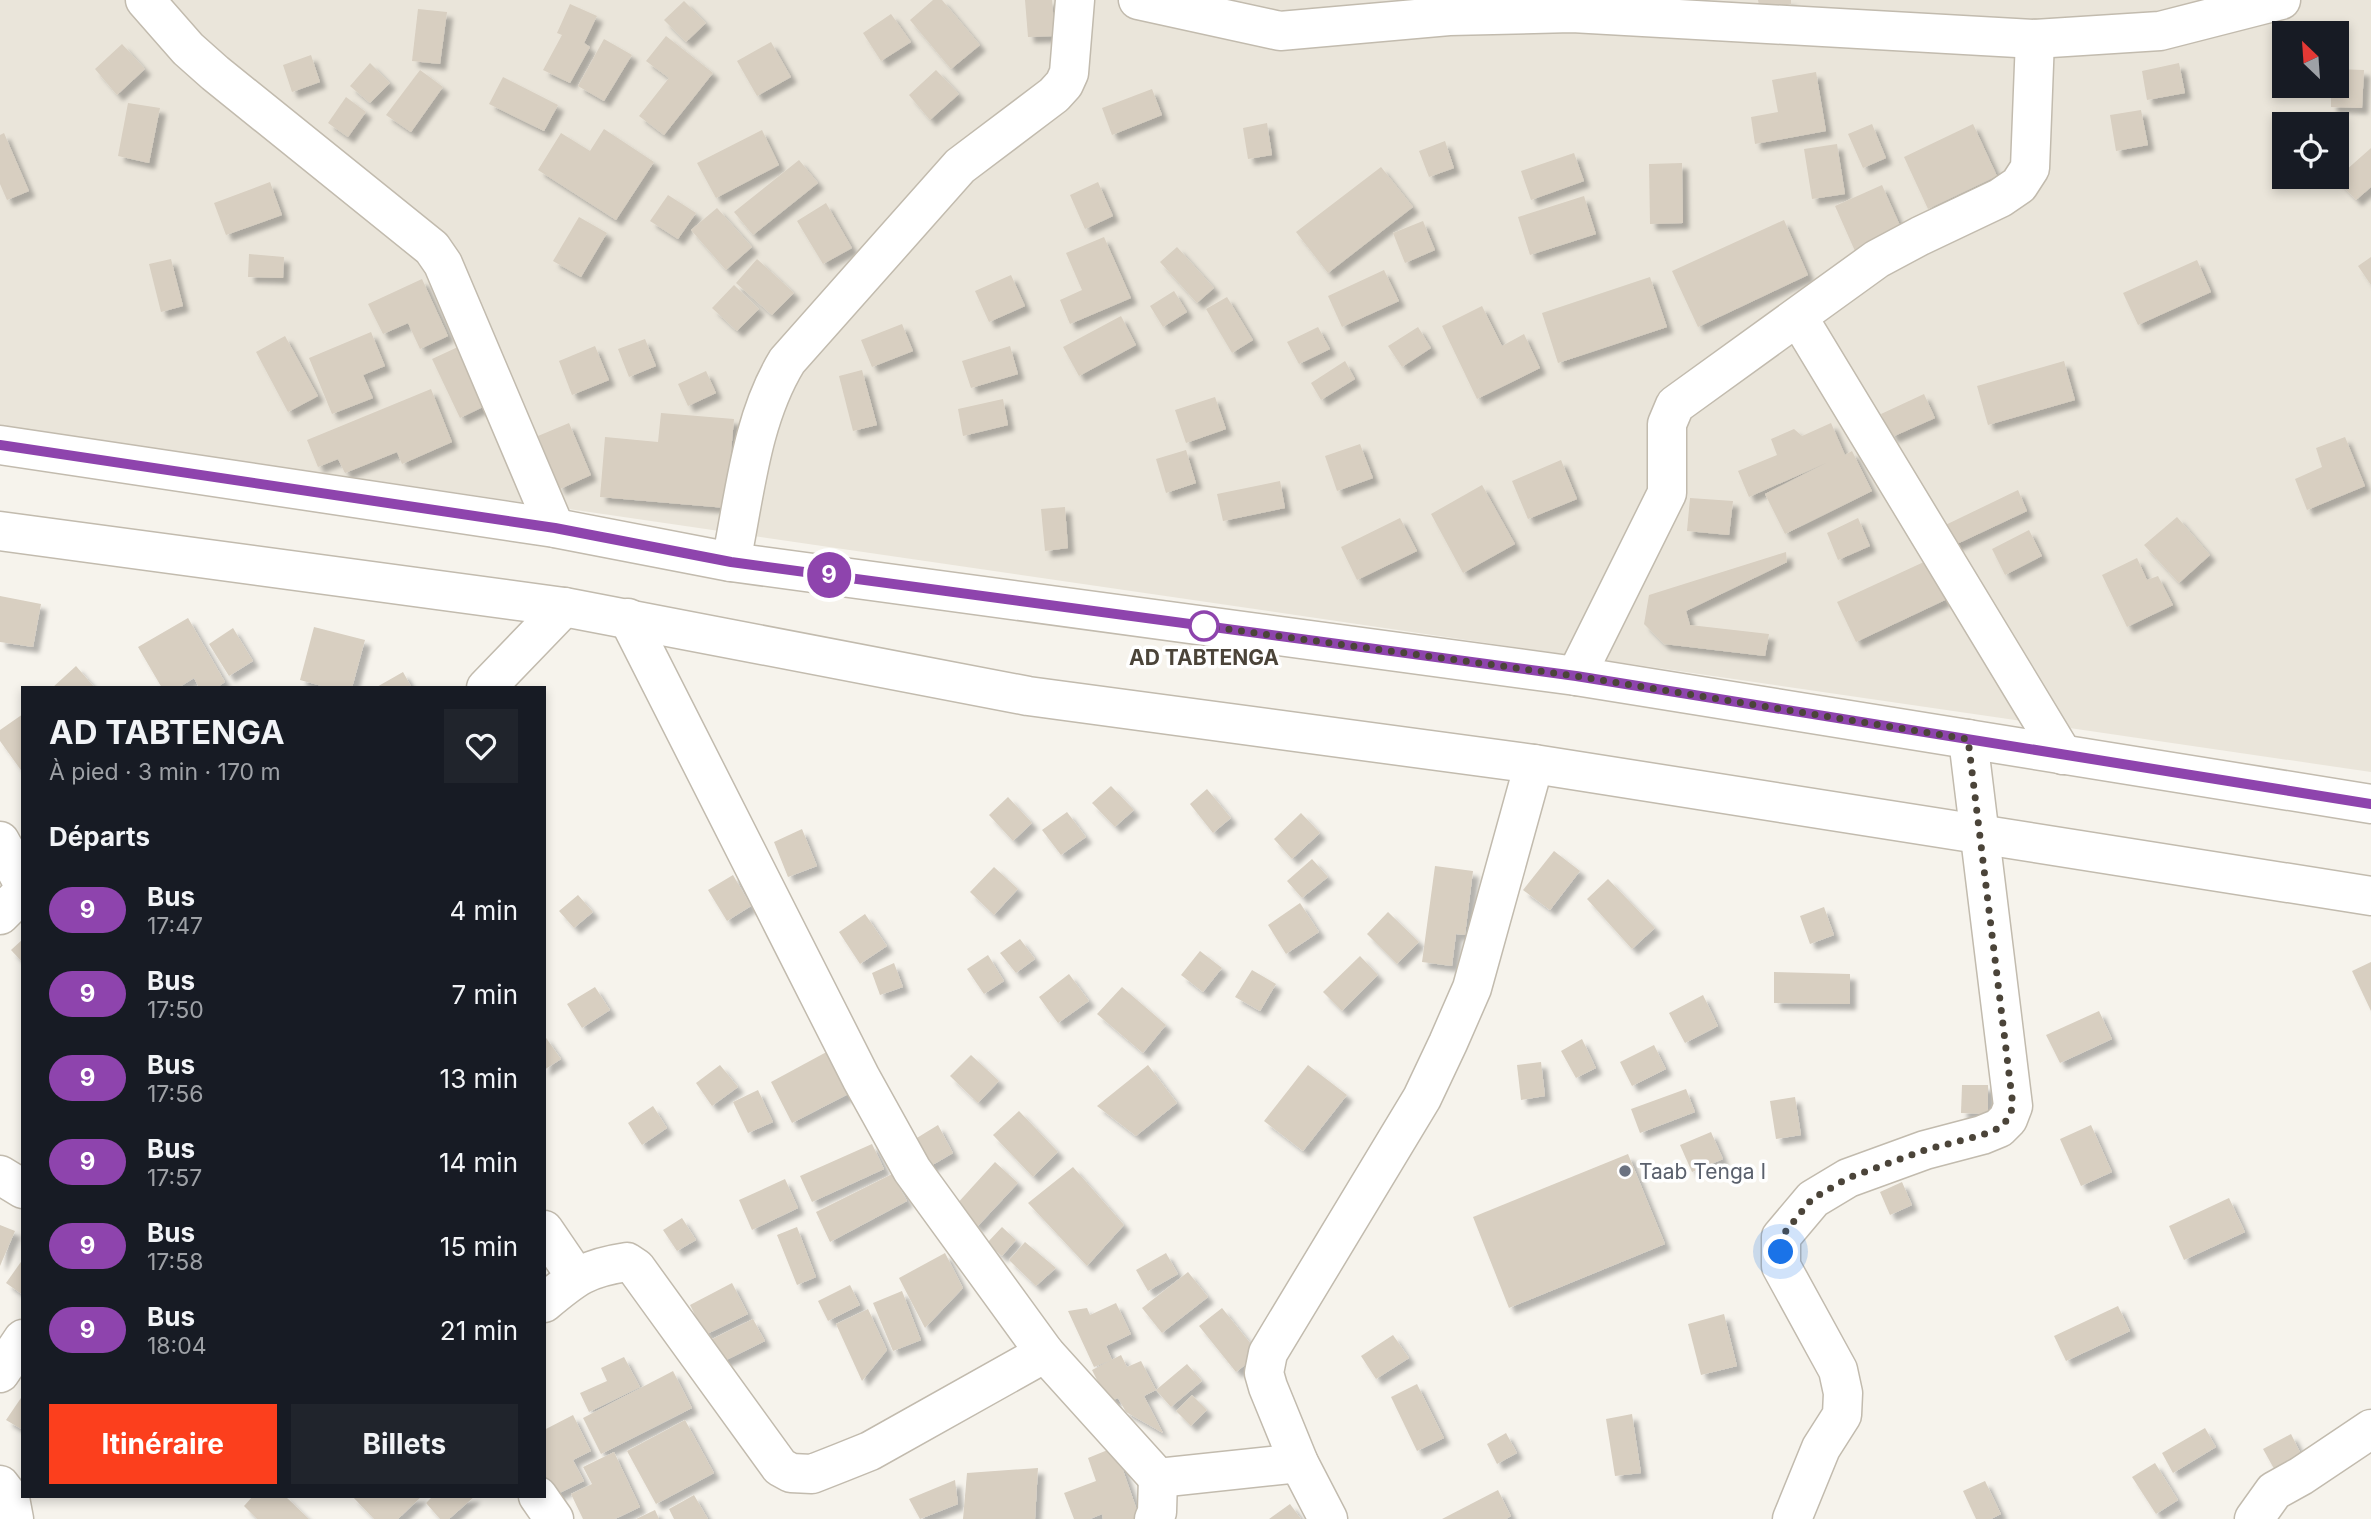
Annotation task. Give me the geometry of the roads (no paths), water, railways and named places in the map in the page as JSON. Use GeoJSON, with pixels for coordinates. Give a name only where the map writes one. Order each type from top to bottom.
{"type":"FeatureCollection","features":[{"type":"Feature","properties":{"kind":"street"},"geometry":{"type":"LineString","coordinates":[[145,0],[188,49],[215,73],[432,248],[443,264],[555,528]]}},
{"type":"Feature","properties":{"kind":"street"},"geometry":{"type":"LineString","coordinates":[[731,562],[761,416],[772,385],[787,360],[960,166],[1054,95],[1064,84],[1069,73],[1075,0]]}},
{"type":"Feature","properties":{"kind":"street"},"geometry":{"type":"LineString","coordinates":[[1138,0],[1280,31],[1449,16],[1572,13],[2035,39],[2160,32],[2281,0]]}},
{"type":"Feature","properties":{"kind":"street"},"geometry":{"type":"LineString","coordinates":[[1576,676],[1667,493],[1667,424],[1675,405],[1877,259],[2000,198],[2019,185],[2030,168],[2035,39]]}},
{"type":"Feature","properties":{"kind":"street"},"geometry":{"type":"LineString","coordinates":[[1798,317],[2063,755]]}},
{"type":"Feature","properties":{"kind":"street"},"geometry":{"type":"LineString","coordinates":[[0,445],[555,528],[731,562],[1576,676],[2371,804]]}},
{"type":"Feature","properties":{"kind":"street"},"geometry":{"type":"LineString","coordinates":[[0,531],[564,607],[1028,696],[1534,764],[2371,896]]}},
{"type":"Feature","properties":{"kind":"street"},"geometry":{"type":"LineString","coordinates":[[488,686],[564,607]]}},
{"type":"Feature","properties":{"kind":"street"},"geometry":{"type":"LineString","coordinates":[[628,618],[861,1077],[912,1170],[1045,1353],[1158,1478],[1157,1512],[1154,1519]]}},
{"type":"Feature","properties":{"kind":"street"},"geometry":{"type":"LineString","coordinates":[[1792,1519],[1821,1448],[1842,1415],[1843,1393],[1838,1370],[1781,1266],[1781,1237],[1812,1199],[1848,1178],[1925,1150],[1999,1128],[2008,1119],[2013,1106],[1968,739]]}},
{"type":"Feature","properties":{"kind":"street"},"geometry":{"type":"LineString","coordinates":[[1328,1519],[1299,1463],[1268,1388],[1264,1373],[1268,1353],[1422,1098],[1448,1043],[1472,988],[1534,764]]}},
{"type":"Feature","properties":{"kind":"street"},"geometry":{"type":"LineString","coordinates":[[0,841],[21,879]]}},
{"type":"Feature","properties":{"kind":"street"},"geometry":{"type":"LineString","coordinates":[[0,915],[21,894]]}},
{"type":"Feature","properties":{"kind":"street"},"geometry":{"type":"LineString","coordinates":[[0,1175],[21,1188]]}},
{"type":"Feature","properties":{"kind":"street"},"geometry":{"type":"LineString","coordinates":[[546,1233],[576,1277]]}},
{"type":"Feature","properties":{"kind":"street"},"geometry":{"type":"LineString","coordinates":[[546,1301],[576,1277],[604,1265],[627,1262],[636,1268],[772,1456],[780,1466],[791,1473],[812,1474],[870,1451],[1045,1353]]}},
{"type":"Feature","properties":{"kind":"street"},"geometry":{"type":"LineString","coordinates":[[0,1373],[21,1342]]}},
{"type":"Feature","properties":{"kind":"street"},"geometry":{"type":"LineString","coordinates":[[2254,1519],[2274,1490],[2301,1476],[2371,1429]]}},
{"type":"Feature","properties":{"kind":"street"},"geometry":{"type":"LineString","coordinates":[[1158,1478],[1299,1463]]}},
{"type":"Feature","properties":{"kind":"street"},"geometry":{"type":"LineString","coordinates":[[0,1485],[10,1498],[14,1519]]}},
{"type":"Feature","properties":{"kind":"street"},"geometry":{"type":"LineString","coordinates":[[539,1498],[554,1519]]}},
{"type":"Feature","properties":{"kind":"place","name":"AD TABTENGA"},"geometry":{"type":"Point","coordinates":[1204,626]}},
{"type":"Feature","properties":{"kind":"place","name":"Taab Tenga I"},"geometry":{"type":"Point","coordinates":[1625,1171]}}]}
